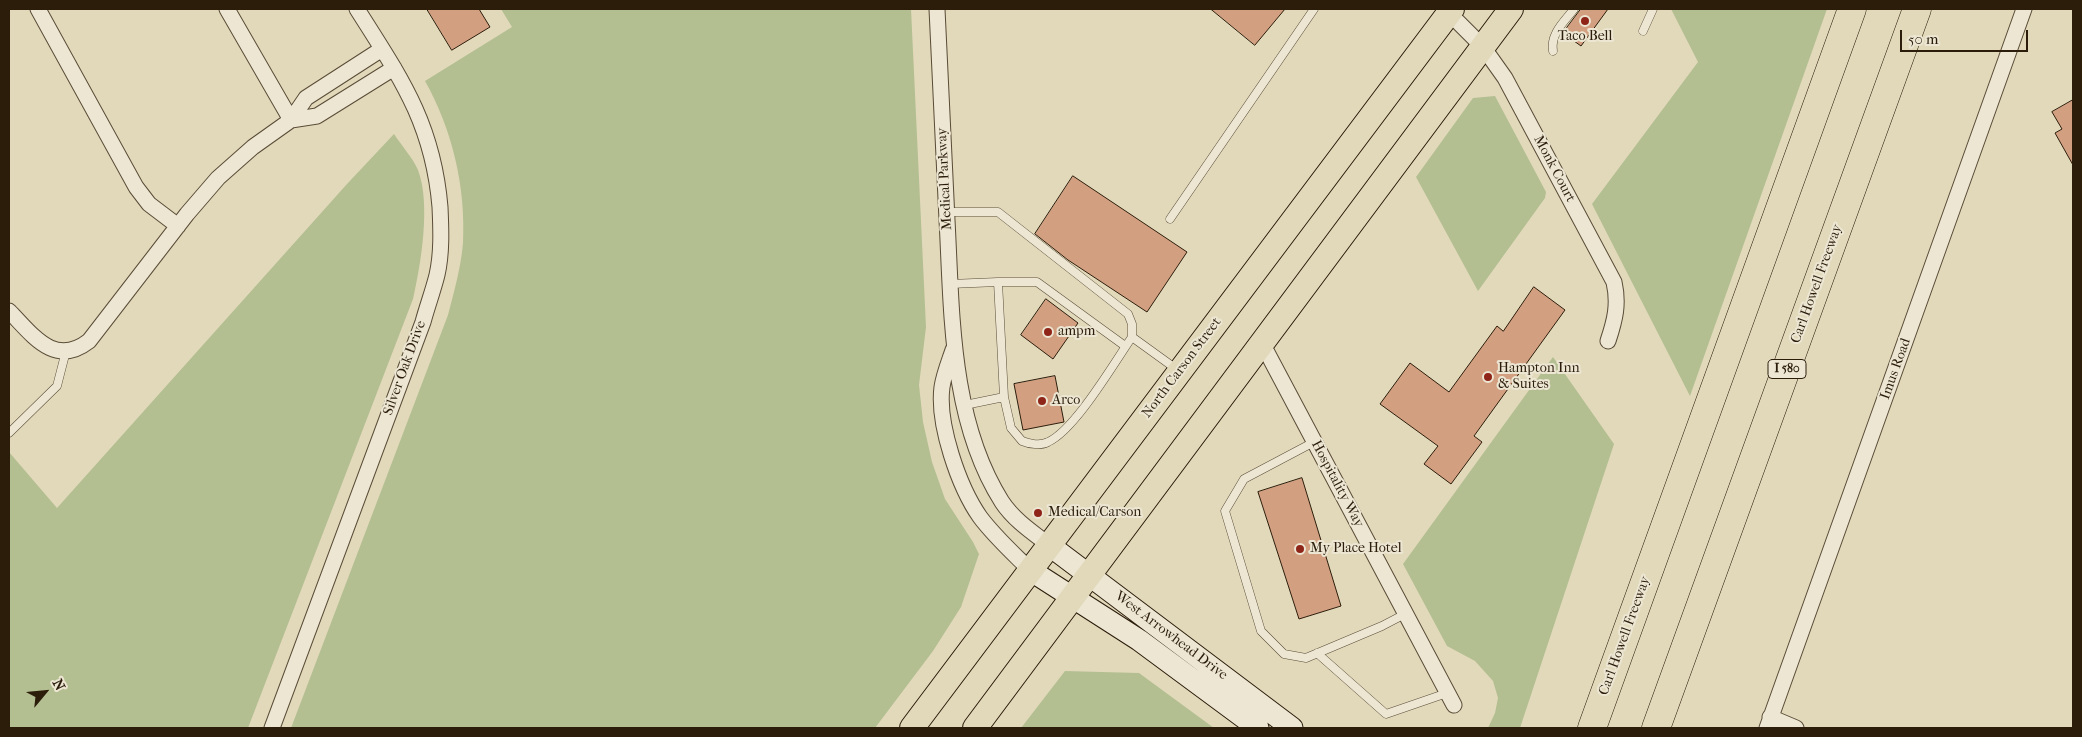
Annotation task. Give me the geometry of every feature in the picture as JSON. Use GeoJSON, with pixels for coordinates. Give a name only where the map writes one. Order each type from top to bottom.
{"type":"FeatureCollection","features":[{"type":"Feature","properties":{"kind":"highway","name":"Carl Howell Freeway"},"geometry":{"type":"LineString","coordinates":[[1592,728],[1852,9]]}},
{"type":"Feature","properties":{"kind":"highway","name":"Carl Howell Freeway"},"geometry":{"type":"LineString","coordinates":[[1656,728],[1917,9]]}},
{"type":"Feature","properties":{"kind":"main road"},"geometry":{"type":"LineString","coordinates":[[975,728],[1511,9]]}},
{"type":"Feature","properties":{"kind":"main road","name":"North Carson Street"},"geometry":{"type":"LineString","coordinates":[[912,728],[1449,10]]}},
{"type":"Feature","properties":{"kind":"main road","name":"West Arrowhead Drive"},"geometry":{"type":"LineString","coordinates":[[1049,545],[1089,573],[1292,728]]}},
{"type":"Feature","properties":{"kind":"main road","name":"West Arrowhead Drive"},"geometry":{"type":"LineString","coordinates":[[1030,570],[1139,640],[1258,728]]}},
{"type":"Feature","properties":{"kind":"street"},"geometry":{"type":"LineString","coordinates":[[38,9],[136,187],[149,204],[178,226]]}},
{"type":"Feature","properties":{"kind":"street"},"geometry":{"type":"LineString","coordinates":[[227,9],[291,120]]}},
{"type":"Feature","properties":{"kind":"street","name":"Silver Oak Drive"},"geometry":{"type":"LineString","coordinates":[[272,728],[423,322],[438,274],[442,228],[438,182],[429,142],[417,110],[394,68],[357,9]]}},
{"type":"Feature","properties":{"kind":"street","name":"Medical Parkway"},"geometry":{"type":"LineString","coordinates":[[937,9],[954,350],[965,405],[971,431],[981,460],[999,497],[1017,521],[1049,545]]}},
{"type":"Feature","properties":{"kind":"street","name":"Imus Road"},"geometry":{"type":"LineString","coordinates":[[1769,723],[2024,9]]}},
{"type":"Feature","properties":{"kind":"street","name":"Monk Court"},"geometry":{"type":"LineString","coordinates":[[1449,10],[1483,46],[1523,111],[1614,282],[1618,299],[1615,321],[1608,341]]}},
{"type":"Feature","properties":{"kind":"street"},"geometry":{"type":"LineString","coordinates":[[9,311],[42,344],[50,348],[66,351],[74,350],[89,341],[202,196],[235,162],[291,120],[306,98],[382,49]]}},
{"type":"Feature","properties":{"kind":"street"},"geometry":{"type":"LineString","coordinates":[[291,120],[317,116],[394,68]]}},
{"type":"Feature","properties":{"kind":"street","name":"Hospitality Way"},"geometry":{"type":"LineString","coordinates":[[1262,343],[1450,699]]}},
{"type":"Feature","properties":{"kind":"street","name":"Medical Parkway"},"geometry":{"type":"LineString","coordinates":[[954,350],[942,386],[941,410],[960,479],[980,516],[1001,542],[1030,570]]}},
{"type":"Feature","properties":{"kind":"street"},"geometry":{"type":"LineString","coordinates":[[1769,723],[1796,728]]}},
{"type":"Feature","properties":{"kind":"lane"},"geometry":{"type":"LineString","coordinates":[[1170,219],[1314,9]]}},
{"type":"Feature","properties":{"kind":"lane"},"geometry":{"type":"LineString","coordinates":[[1553,51],[1551,42],[1556,32],[1574,9]]}},
{"type":"Feature","properties":{"kind":"lane"},"geometry":{"type":"LineString","coordinates":[[1644,31],[1653,9]]}},
{"type":"Feature","properties":{"kind":"lane"},"geometry":{"type":"LineString","coordinates":[[947,212],[998,212],[1128,314],[1132,324],[1132,337],[1079,413],[1055,438],[1045,444],[1022,441],[1010,428],[1004,397],[998,282]]}},
{"type":"Feature","properties":{"kind":"lane"},"geometry":{"type":"LineString","coordinates":[[950,284],[1038,282],[1125,346]]}},
{"type":"Feature","properties":{"kind":"lane"},"geometry":{"type":"LineString","coordinates":[[1132,337],[1180,371]]}},
{"type":"Feature","properties":{"kind":"lane"},"geometry":{"type":"LineString","coordinates":[[9,433],[57,386],[66,351]]}},
{"type":"Feature","properties":{"kind":"lane"},"geometry":{"type":"LineString","coordinates":[[965,405],[1004,397]]}},
{"type":"Feature","properties":{"kind":"lane"},"geometry":{"type":"LineString","coordinates":[[1314,442],[1244,478],[1225,511],[1261,631],[1284,654],[1306,658],[1405,614]]}},
{"type":"Feature","properties":{"kind":"lane"},"geometry":{"type":"LineString","coordinates":[[1317,654],[1386,714],[1450,699]]}},
{"type":"Feature","properties":{"kind":"green space"},"geometry":{"type":"Polygon","coordinates":[[[501,9],[911,9],[926,327],[919,385],[923,422],[932,462],[945,499],[979,554],[961,607],[933,651],[875,728],[291,728],[448,315],[459,270],[463,243],[463,222],[459,180],[450,139],[435,99],[425,81],[512,27],[501,9]]]}},
{"type":"Feature","properties":{"kind":"green space"},"geometry":{"type":"Polygon","coordinates":[[[1671,9],[1827,9],[1690,396],[1592,204],[1698,62],[1671,9]]]}},
{"type":"Feature","properties":{"kind":"green space"},"geometry":{"type":"Polygon","coordinates":[[[1495,96],[1546,192],[1545,198],[1478,291],[1416,177],[1473,98],[1495,96]]]}},
{"type":"Feature","properties":{"kind":"green space"},"geometry":{"type":"Polygon","coordinates":[[[394,134],[416,165],[422,184],[424,200],[422,252],[413,299],[248,728],[9,728],[9,452],[57,508],[394,134]]]}},
{"type":"Feature","properties":{"kind":"green space"},"geometry":{"type":"Polygon","coordinates":[[[1553,357],[1614,444],[1520,728],[1488,728],[1495,713],[1498,698],[1493,681],[1475,661],[1447,646],[1403,564],[1553,357]]]}},
{"type":"Feature","properties":{"kind":"green space"},"geometry":{"type":"Polygon","coordinates":[[[1065,671],[1139,673],[1214,728],[1021,728],[1065,671]]]}},
{"type":"Feature","properties":{"kind":"building"},"geometry":{"type":"Polygon","coordinates":[[[427,9],[479,9],[490,27],[452,50],[427,9]]]}},
{"type":"Feature","properties":{"kind":"building"},"geometry":{"type":"Polygon","coordinates":[[[1211,9],[1285,9],[1255,45],[1211,9]]]}},
{"type":"Feature","properties":{"kind":"building","name":"Taco Bell"},"geometry":{"type":"Polygon","coordinates":[[[1581,9],[1608,9],[1581,46],[1563,33],[1581,9]]]}},
{"type":"Feature","properties":{"kind":"building"},"geometry":{"type":"Polygon","coordinates":[[[2073,100],[2073,165],[2055,133],[2062,129],[2052,112],[2073,100]]]}},
{"type":"Feature","properties":{"kind":"building"},"geometry":{"type":"Polygon","coordinates":[[[1073,176],[1187,252],[1147,312],[1068,260],[1035,234],[1073,176]]]}},
{"type":"Feature","properties":{"kind":"building","name":"Hampton Inn & Suites"},"geometry":{"type":"Polygon","coordinates":[[[1534,287],[1565,310],[1474,436],[1482,442],[1451,484],[1424,464],[1438,446],[1380,404],[1410,363],[1449,392],[1497,326],[1503,331],[1534,287]]]}},
{"type":"Feature","properties":{"kind":"building","name":"ampm"},"geometry":{"type":"Polygon","coordinates":[[[1046,299],[1078,323],[1053,359],[1021,335],[1046,299]]]}},
{"type":"Feature","properties":{"kind":"building"},"geometry":{"type":"Polygon","coordinates":[[[1055,376],[1064,422],[1023,430],[1014,384],[1055,376]]]}},
{"type":"Feature","properties":{"kind":"building","name":"My Place Hotel"},"geometry":{"type":"Polygon","coordinates":[[[1302,478],[1341,606],[1299,619],[1258,492],[1302,478]]]}},
{"type":"Feature","properties":{"kind":"place","name":"Taco Bell"},"geometry":{"type":"Point","coordinates":[1585,21]}},
{"type":"Feature","properties":{"kind":"place","name":"ampm"},"geometry":{"type":"Point","coordinates":[1048,332]}},
{"type":"Feature","properties":{"kind":"place","name":"Hampton Inn & Suites"},"geometry":{"type":"Point","coordinates":[1488,377]}},
{"type":"Feature","properties":{"kind":"place","name":"Arco"},"geometry":{"type":"Point","coordinates":[1042,401]}},
{"type":"Feature","properties":{"kind":"place","name":"Medical/Carson"},"geometry":{"type":"Point","coordinates":[1038,513]}},
{"type":"Feature","properties":{"kind":"place","name":"My Place Hotel"},"geometry":{"type":"Point","coordinates":[1300,549]}}]}
